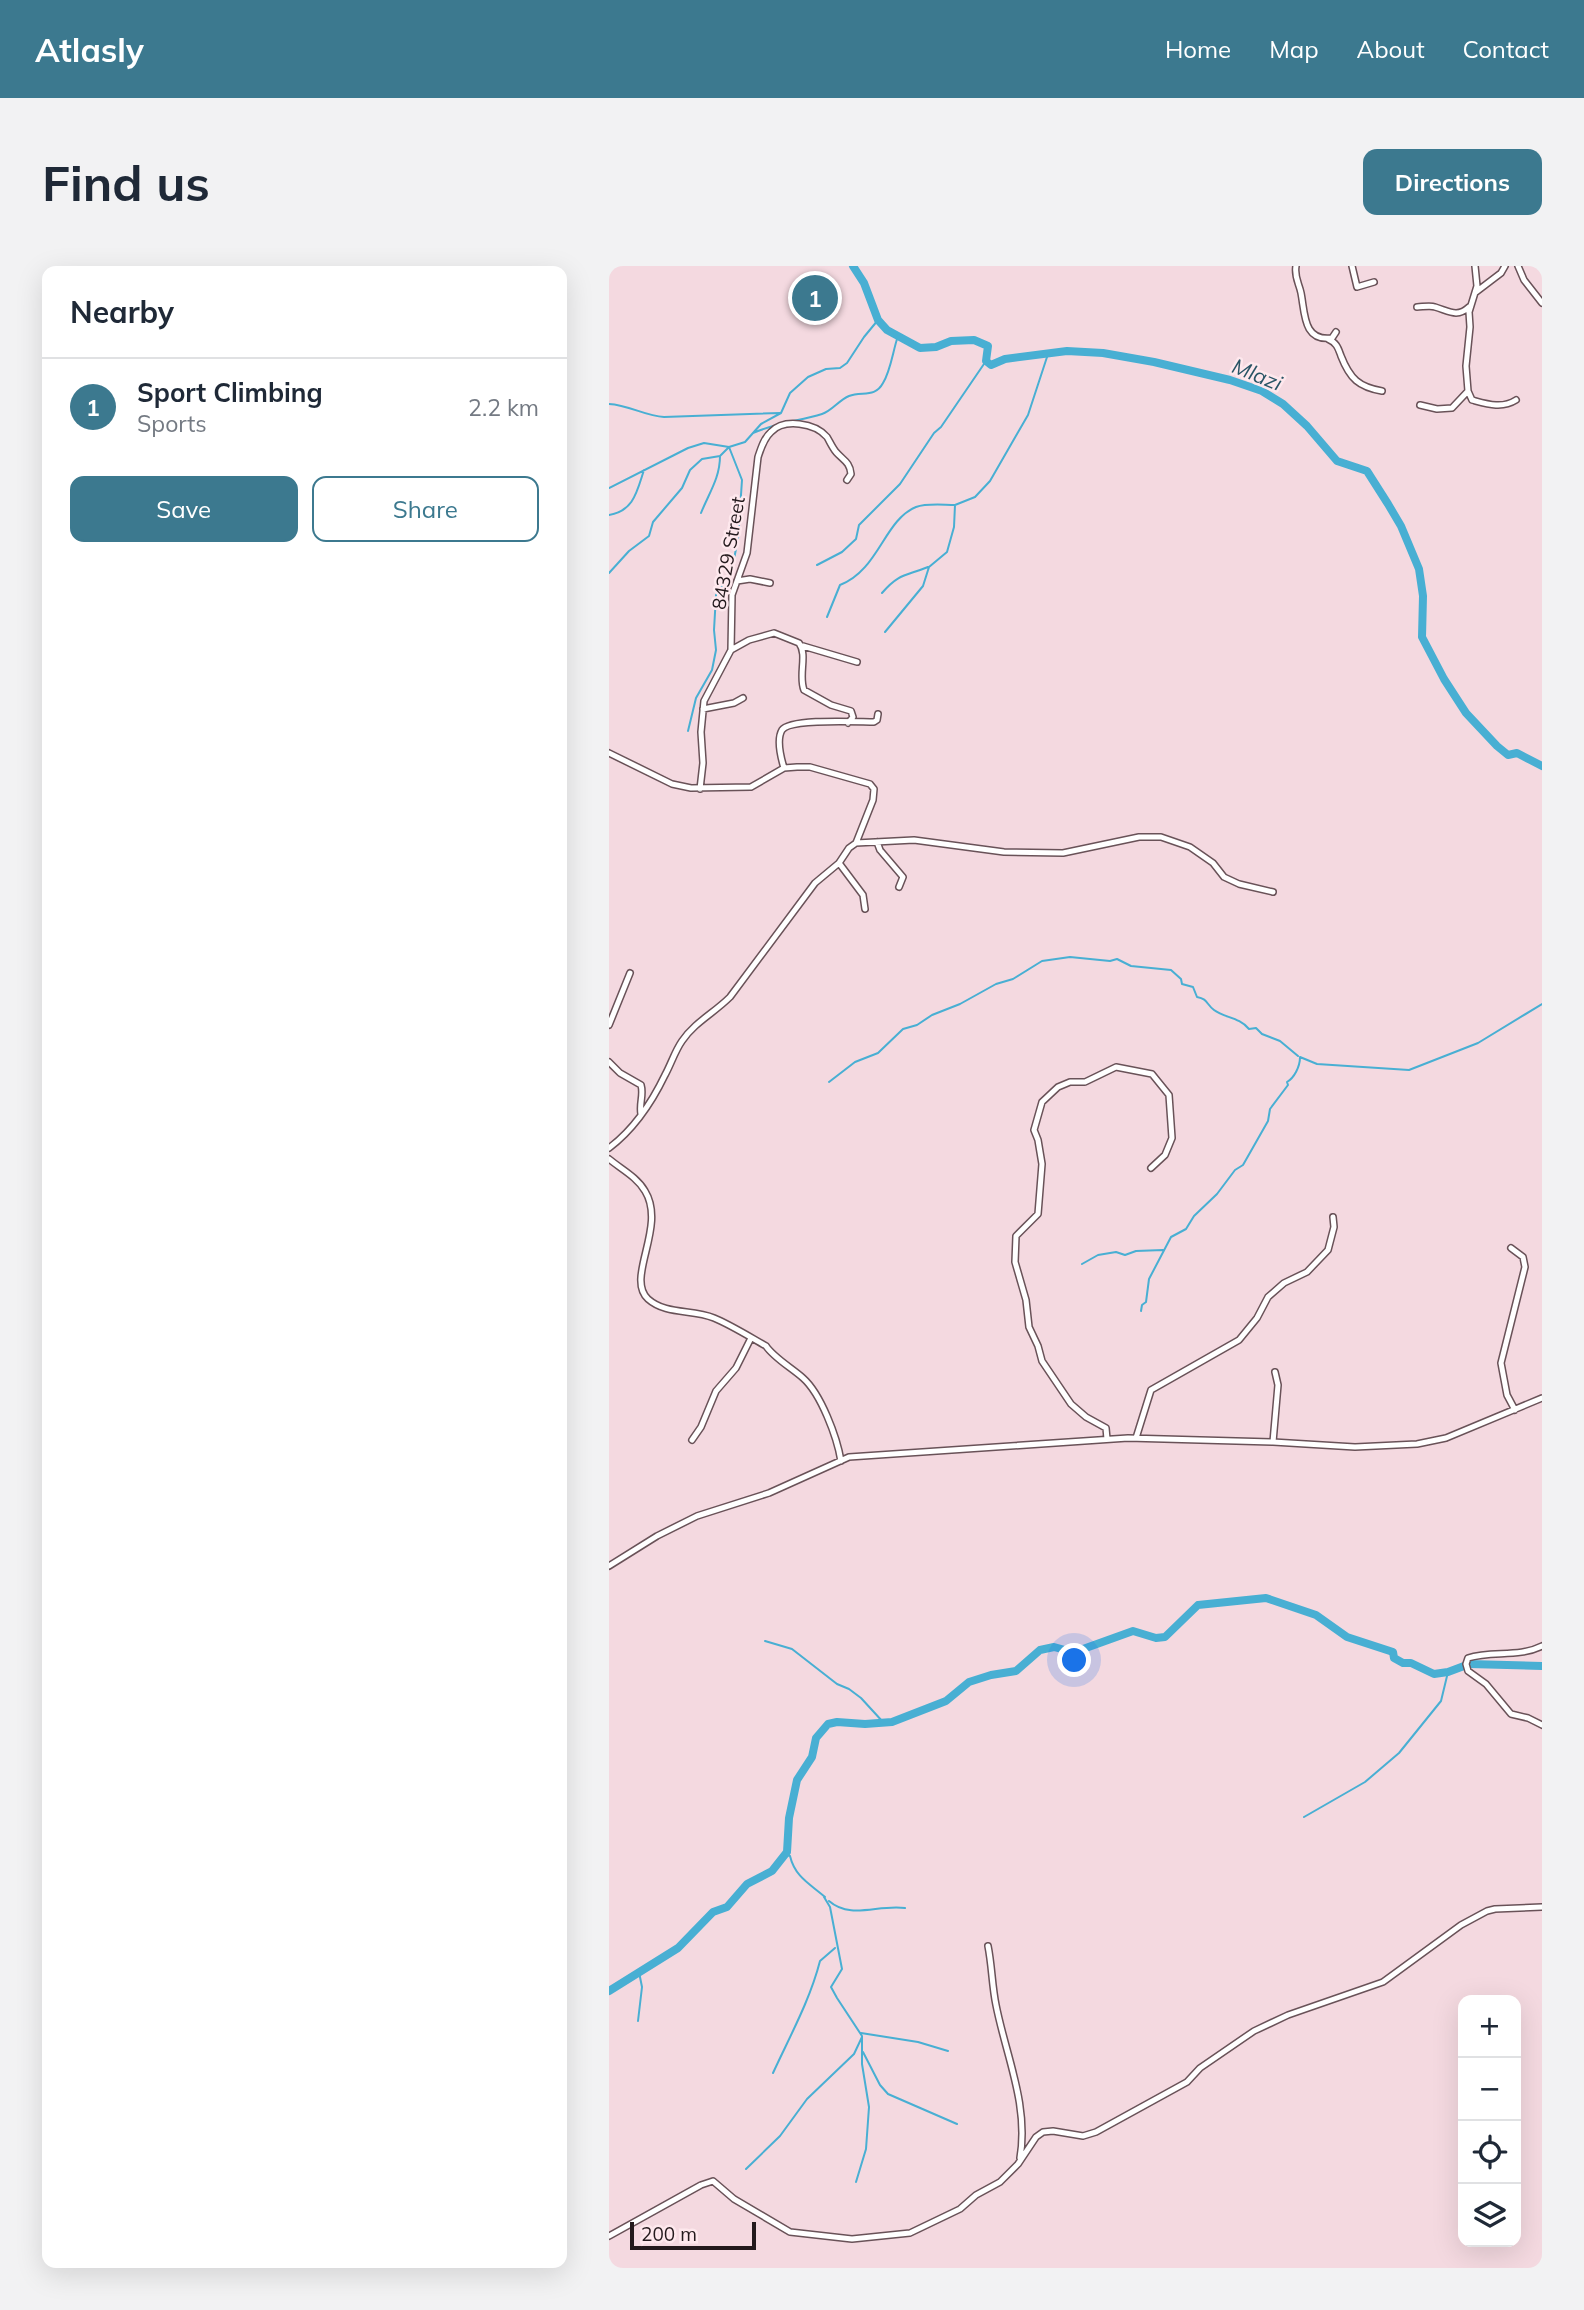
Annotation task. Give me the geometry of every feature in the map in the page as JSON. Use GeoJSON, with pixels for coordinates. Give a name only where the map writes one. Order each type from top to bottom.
{"type":"FeatureCollection","features":[{"type":"Feature","properties":{"kind":"street"},"geometry":{"type":"LineString","coordinates":[[1296,266],[1296,279],[1307,327],[1319,337],[1336,344],[1345,364],[1359,384],[1382,391]]}},
{"type":"Feature","properties":{"kind":"street"},"geometry":{"type":"LineString","coordinates":[[1352,266],[1357,287],[1374,282]]}},
{"type":"Feature","properties":{"kind":"street"},"geometry":{"type":"LineString","coordinates":[[1475,266],[1478,280],[1469,307],[1466,366],[1468,391],[1472,400],[1495,405],[1507,406],[1516,400]]}},
{"type":"Feature","properties":{"kind":"street"},"geometry":{"type":"LineString","coordinates":[[1476,292],[1501,273],[1505,266]]}},
{"type":"Feature","properties":{"kind":"street"},"geometry":{"type":"LineString","coordinates":[[1518,266],[1524,280],[1542,303]]}},
{"type":"Feature","properties":{"kind":"street"},"geometry":{"type":"LineString","coordinates":[[1417,307],[1434,307],[1454,314],[1462,313],[1469,307]]}},
{"type":"Feature","properties":{"kind":"street"},"geometry":{"type":"LineString","coordinates":[[1328,339],[1336,331]]}},
{"type":"Feature","properties":{"kind":"street"},"geometry":{"type":"LineString","coordinates":[[1420,405],[1437,409],[1452,408],[1468,391]]}},
{"type":"Feature","properties":{"kind":"street","name":"84329 Street"},"geometry":{"type":"LineString","coordinates":[[700,789],[703,709],[710,687],[731,650],[732,595],[750,540],[760,450],[767,436],[777,427],[810,425],[827,438],[851,468],[848,480]]}},
{"type":"Feature","properties":{"kind":"street"},"geometry":{"type":"LineString","coordinates":[[737,581],[747,579],[770,583]]}},
{"type":"Feature","properties":{"kind":"street"},"geometry":{"type":"LineString","coordinates":[[731,650],[749,640],[774,633],[790,638],[802,646],[856,662]]}},
{"type":"Feature","properties":{"kind":"street"},"geometry":{"type":"LineString","coordinates":[[802,646],[800,673],[804,690],[831,705],[852,711],[853,717],[848,723]]}},
{"type":"Feature","properties":{"kind":"street"},"geometry":{"type":"LineString","coordinates":[[703,709],[734,703],[743,698]]}},
{"type":"Feature","properties":{"kind":"street"},"geometry":{"type":"LineString","coordinates":[[784,768],[780,733],[786,726],[799,723],[874,722],[878,714]]}},
{"type":"Feature","properties":{"kind":"street"},"geometry":{"type":"LineString","coordinates":[[609,753],[673,784],[700,789],[751,787],[784,768],[810,767],[873,786],[873,800],[856,843]]}},
{"type":"Feature","properties":{"kind":"street"},"geometry":{"type":"LineString","coordinates":[[609,1148],[628,1132],[641,1114],[665,1077],[679,1044],[692,1027],[730,997],[815,883],[839,863],[856,843],[914,840],[1004,852],[1063,853],[1139,837],[1161,837],[1190,847],[1216,865],[1224,877],[1239,884],[1273,892]]}},
{"type":"Feature","properties":{"kind":"street"},"geometry":{"type":"LineString","coordinates":[[877,842],[880,850],[904,877],[899,887]]}},
{"type":"Feature","properties":{"kind":"street"},"geometry":{"type":"LineString","coordinates":[[839,863],[863,895],[865,909]]}},
{"type":"Feature","properties":{"kind":"street"},"geometry":{"type":"LineString","coordinates":[[609,1026],[630,973]]}},
{"type":"Feature","properties":{"kind":"street"},"geometry":{"type":"LineString","coordinates":[[609,1062],[620,1073],[641,1085],[641,1114]]}},
{"type":"Feature","properties":{"kind":"street"},"geometry":{"type":"LineString","coordinates":[[1107,1439],[1106,1428],[1086,1418],[1071,1404],[1044,1365],[1029,1327],[1026,1300],[1016,1262],[1016,1236],[1034,1220],[1038,1209],[1041,1161],[1034,1130],[1042,1102],[1058,1087],[1070,1082],[1085,1082],[1112,1068],[1122,1067],[1151,1074],[1170,1095],[1172,1138],[1165,1155],[1151,1168]]}},
{"type":"Feature","properties":{"kind":"street"},"geometry":{"type":"LineString","coordinates":[[609,1159],[641,1185],[649,1199],[652,1233],[640,1283],[645,1297],[666,1309],[714,1318],[766,1346],[770,1353],[788,1364],[811,1386],[837,1440],[841,1461]]}},
{"type":"Feature","properties":{"kind":"street"},"geometry":{"type":"LineString","coordinates":[[1136,1438],[1151,1390],[1239,1340],[1257,1318],[1268,1297],[1284,1283],[1307,1272],[1328,1250],[1334,1227],[1333,1217]]}},
{"type":"Feature","properties":{"kind":"street"},"geometry":{"type":"LineString","coordinates":[[1511,1248],[1523,1257],[1525,1267],[1501,1363],[1507,1395],[1514,1410]]}},
{"type":"Feature","properties":{"kind":"street"},"geometry":{"type":"LineString","coordinates":[[692,1440],[701,1427],[716,1391],[736,1368],[751,1338]]}},
{"type":"Feature","properties":{"kind":"street"},"geometry":{"type":"LineString","coordinates":[[1273,1442],[1278,1385],[1275,1372]]}},
{"type":"Feature","properties":{"kind":"street"},"geometry":{"type":"LineString","coordinates":[[609,1566],[657,1536],[697,1516],[769,1493],[841,1461],[860,1456],[1136,1438],[1356,1447],[1417,1444],[1445,1438],[1542,1398]]}},
{"type":"Feature","properties":{"kind":"street"},"geometry":{"type":"LineString","coordinates":[[1542,1646],[1515,1654],[1475,1656],[1468,1658],[1465,1664],[1468,1671],[1486,1684],[1510,1714],[1542,1725]]}},
{"type":"Feature","properties":{"kind":"street"},"geometry":{"type":"LineString","coordinates":[[609,2236],[713,2181],[734,2199],[790,2232],[852,2239],[910,2232],[961,2208],[1000,2182],[1018,2165],[1036,2137],[1043,2132],[1083,2136],[1096,2132],[1187,2082],[1196,2070],[1254,2031],[1288,2015],[1383,1982],[1461,1925],[1487,1911],[1542,1907]]}},
{"type":"Feature","properties":{"kind":"street"},"geometry":{"type":"LineString","coordinates":[[988,1946],[995,2005],[1021,2114],[1023,2139],[1018,2165]]}},
{"type":"Feature","properties":{"kind":"waterway","name":"Mlazi"},"geometry":{"type":"LineString","coordinates":[[853,266],[864,283],[878,320],[887,330],[920,348],[936,347],[951,341],[974,340],[988,346],[986,361],[991,365],[1005,359],[1067,351],[1103,353],[1230,380],[1262,391],[1283,404],[1307,426],[1337,461],[1367,471],[1388,504],[1401,526],[1419,569],[1423,596],[1422,637],[1466,713],[1508,755],[1517,753],[1542,766]]}},
{"type":"Feature","properties":{"kind":"waterway"},"geometry":{"type":"LineString","coordinates":[[609,573],[629,551],[649,536],[653,522],[682,488],[690,470],[702,459],[720,456],[729,447],[745,442],[761,424],[781,413],[790,393],[808,377],[826,369],[840,368],[847,363],[878,320]]}},
{"type":"Feature","properties":{"kind":"waterway"},"geometry":{"type":"LineString","coordinates":[[753,433],[822,414],[849,396],[876,391],[888,372],[898,336]]}},
{"type":"Feature","properties":{"kind":"waterway"},"geometry":{"type":"LineString","coordinates":[[885,632],[923,586],[929,567],[947,552],[954,527],[955,505],[975,497],[990,481],[1028,415],[1048,354]]}},
{"type":"Feature","properties":{"kind":"waterway"},"geometry":{"type":"LineString","coordinates":[[817,565],[842,552],[856,539],[859,525],[900,484],[986,361]]}},
{"type":"Feature","properties":{"kind":"waterway"},"geometry":{"type":"LineString","coordinates":[[609,404],[664,417],[780,413]]}},
{"type":"Feature","properties":{"kind":"waterway"},"geometry":{"type":"LineString","coordinates":[[609,488],[688,448],[704,443],[729,447],[742,480],[738,539],[733,564],[716,595],[716,650],[712,670],[696,698],[688,731]]}},
{"type":"Feature","properties":{"kind":"waterway"},"geometry":{"type":"LineString","coordinates":[[701,513],[716,478],[720,456]]}},
{"type":"Feature","properties":{"kind":"waterway"},"geometry":{"type":"LineString","coordinates":[[609,515],[629,505],[644,470]]}},
{"type":"Feature","properties":{"kind":"waterway"},"geometry":{"type":"LineString","coordinates":[[827,617],[840,585],[864,568],[905,513],[920,506],[955,505]]}},
{"type":"Feature","properties":{"kind":"waterway"},"geometry":{"type":"LineString","coordinates":[[882,593],[898,578],[928,567]]}},
{"type":"Feature","properties":{"kind":"waterway"},"geometry":{"type":"LineString","coordinates":[[829,1082],[855,1062],[878,1053],[903,1029],[917,1025],[996,984],[1013,979],[1042,961],[1070,957],[1110,961],[1117,959],[1131,966],[1171,970],[1181,979],[1182,984],[1193,987],[1197,997],[1205,1000],[1214,1010],[1241,1022],[1249,1029],[1256,1028],[1262,1034],[1280,1041],[1298,1056]]}},
{"type":"Feature","properties":{"kind":"waterway"},"geometry":{"type":"LineString","coordinates":[[1141,1311],[1146,1302],[1149,1279],[1171,1237],[1186,1229],[1194,1216],[1217,1194],[1235,1170],[1243,1165],[1268,1121],[1270,1109],[1296,1072],[1300,1057],[1317,1064],[1409,1070],[1478,1043],[1542,1004]]}},
{"type":"Feature","properties":{"kind":"waterway"},"geometry":{"type":"LineString","coordinates":[[1082,1264],[1098,1255],[1163,1250]]}},
{"type":"Feature","properties":{"kind":"waterway"},"geometry":{"type":"LineString","coordinates":[[609,1991],[678,1948],[713,1912],[727,1907],[747,1884],[772,1871],[787,1852],[789,1818],[797,1780],[812,1757],[816,1738],[828,1724],[892,1722],[946,1701],[969,1682],[1016,1671],[1040,1650],[1054,1647],[1065,1650],[1083,1649],[1133,1631],[1156,1638],[1165,1637],[1198,1605],[1266,1598],[1316,1615],[1347,1637],[1393,1652],[1394,1658],[1403,1663],[1411,1663],[1434,1674],[1464,1666]]}},
{"type":"Feature","properties":{"kind":"waterway"},"geometry":{"type":"LineString","coordinates":[[765,1641],[792,1649],[837,1684],[861,1698],[883,1722]]}},
{"type":"Feature","properties":{"kind":"waterway"},"geometry":{"type":"LineString","coordinates":[[1469,1664],[1542,1666]]}},
{"type":"Feature","properties":{"kind":"waterway"},"geometry":{"type":"LineString","coordinates":[[1304,1817],[1365,1782],[1399,1753],[1441,1701],[1448,1672]]}},
{"type":"Feature","properties":{"kind":"waterway"},"geometry":{"type":"LineString","coordinates":[[785,1854],[790,1856],[799,1875],[825,1897]]}},
{"type":"Feature","properties":{"kind":"waterway"},"geometry":{"type":"LineString","coordinates":[[824,1897],[830,1907],[842,1969],[831,1987],[862,2036],[862,2064],[869,2107],[866,2149],[856,2182]]}},
{"type":"Feature","properties":{"kind":"waterway"},"geometry":{"type":"LineString","coordinates":[[829,1901],[837,1907],[856,1911],[905,1908]]}},
{"type":"Feature","properties":{"kind":"waterway"},"geometry":{"type":"LineString","coordinates":[[773,2073],[805,2004],[820,1961],[835,1948]]}},
{"type":"Feature","properties":{"kind":"waterway"},"geometry":{"type":"LineString","coordinates":[[638,2021],[642,1987],[639,1972]]}},
{"type":"Feature","properties":{"kind":"waterway"},"geometry":{"type":"LineString","coordinates":[[861,2033],[918,2042],[948,2051]]}},
{"type":"Feature","properties":{"kind":"waterway"},"geometry":{"type":"LineString","coordinates":[[746,2169],[780,2136],[807,2099],[854,2054],[862,2037]]}},
{"type":"Feature","properties":{"kind":"waterway"},"geometry":{"type":"LineString","coordinates":[[863,2052],[880,2085],[888,2094],[957,2124]]}},
{"type":"Feature","properties":{"kind":"place","name":"Sport Climbing"},"geometry":{"type":"Point","coordinates":[815,298]}}]}
